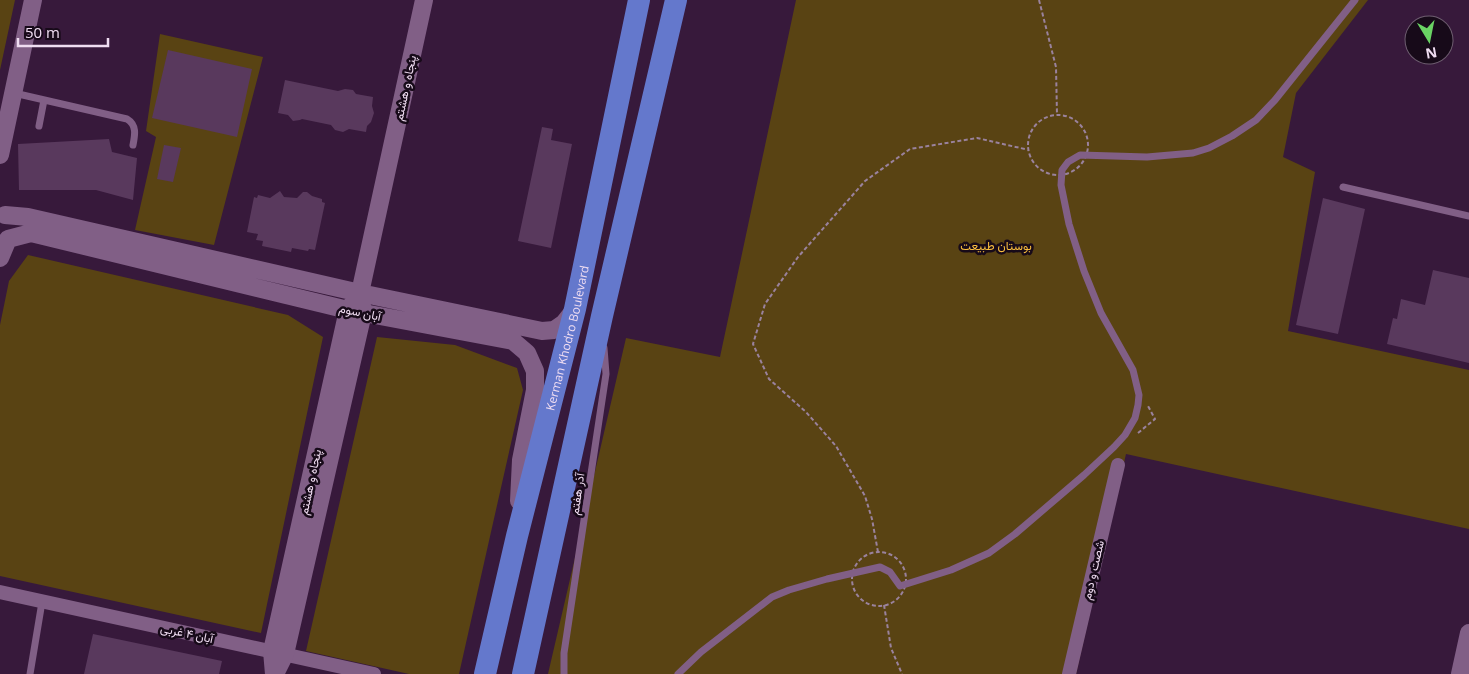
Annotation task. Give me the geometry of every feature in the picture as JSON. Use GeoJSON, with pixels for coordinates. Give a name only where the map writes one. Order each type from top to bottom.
{"type":"FeatureCollection","features":[{"type":"Feature","properties":{"kind":"main road","name":"Kerman Khodro Boulevard"},"geometry":{"type":"LineString","coordinates":[[485,674],[517,536],[575,309],[639,0]]}},
{"type":"Feature","properties":{"kind":"main road"},"geometry":{"type":"LineString","coordinates":[[523,674],[602,316],[676,0]]}},
{"type":"Feature","properties":{"kind":"street"},"geometry":{"type":"LineString","coordinates":[[0,155],[33,0]]}},
{"type":"Feature","properties":{"kind":"street","name":"پنجاه و هشتم"},"geometry":{"type":"LineString","coordinates":[[275,674],[424,0]]}},
{"type":"Feature","properties":{"kind":"street"},"geometry":{"type":"LineString","coordinates":[[0,258],[4,241],[12,232],[11,223],[3,214]]}},
{"type":"Feature","properties":{"kind":"street","name":"آبان سوم"},"geometry":{"type":"LineString","coordinates":[[3,214],[542,331],[554,330],[575,309]]}},
{"type":"Feature","properties":{"kind":"street","name":"آبان سوم"},"geometry":{"type":"LineString","coordinates":[[4,241],[31,233],[355,311],[513,341],[527,353],[535,371],[535,390],[521,460],[517,536]]}},
{"type":"Feature","properties":{"kind":"street","name":"شصت و دوم"},"geometry":{"type":"LineString","coordinates":[[1069,674],[1118,465]]}},
{"type":"Feature","properties":{"kind":"street","name":"آبان ۴ غربی"},"geometry":{"type":"LineString","coordinates":[[0,592],[374,674]]}},
{"type":"Feature","properties":{"kind":"street"},"geometry":{"type":"LineString","coordinates":[[1460,674],[1469,632]]}},
{"type":"Feature","properties":{"kind":"lane"},"geometry":{"type":"LineString","coordinates":[[678,674],[701,652],[772,597],[789,590],[880,567],[890,572],[900,586],[907,586],[951,570],[989,553],[1015,534],[1114,447],[1125,435],[1135,418],[1138,395],[1133,370],[1100,313],[1084,271],[1064,204],[1061,185],[1062,170],[1068,162],[1080,155],[1147,158],[1193,153],[1209,148],[1232,136],[1256,120],[1275,100],[1356,0]]}},
{"type":"Feature","properties":{"kind":"lane"},"geometry":{"type":"LineString","coordinates":[[13,93],[127,119],[134,125],[133,145]]}},
{"type":"Feature","properties":{"kind":"lane"},"geometry":{"type":"LineString","coordinates":[[39,126],[44,100]]}},
{"type":"Feature","properties":{"kind":"lane"},"geometry":{"type":"LineString","coordinates":[[1343,187],[1469,216]]}},
{"type":"Feature","properties":{"kind":"lane","name":"آذر هفتم"},"geometry":{"type":"LineString","coordinates":[[564,674],[564,653],[606,374],[602,316]]}},
{"type":"Feature","properties":{"kind":"lane"},"geometry":{"type":"LineString","coordinates":[[30,674],[42,602]]}},
{"type":"Feature","properties":{"kind":"path"},"geometry":{"type":"LineString","coordinates":[[1040,0],[1056,68],[1057,115]]}},
{"type":"Feature","properties":{"kind":"path"},"geometry":{"type":"LineString","coordinates":[[1057,115],[1067,116],[1075,120],[1082,127],[1088,145],[1087,154],[1076,169],[1057,175],[1047,173],[1038,168],[1032,160],[1029,140],[1032,130],[1038,122],[1047,117],[1057,115]]}},
{"type":"Feature","properties":{"kind":"path"},"geometry":{"type":"LineString","coordinates":[[878,552],[872,519],[865,496],[836,446],[806,412],[769,379],[753,344],[765,304],[798,257],[865,181],[910,149],[977,138],[1029,150]]}},
{"type":"Feature","properties":{"kind":"path"},"geometry":{"type":"LineString","coordinates":[[1057,175],[1058,182]]}},
{"type":"Feature","properties":{"kind":"path"},"geometry":{"type":"LineString","coordinates":[[1133,438],[1155,419],[1146,402]]}},
{"type":"Feature","properties":{"kind":"path"},"geometry":{"type":"LineString","coordinates":[[878,552],[887,553],[895,557],[901,564],[905,572],[907,586],[892,602],[876,606],[860,598],[852,582],[853,573],[856,565],[862,558],[878,552]]}},
{"type":"Feature","properties":{"kind":"path"},"geometry":{"type":"LineString","coordinates":[[884,605],[891,648],[902,674]]}},
{"type":"Feature","properties":{"kind":"green space"},"geometry":{"type":"Polygon","coordinates":[[[0,0],[15,0],[0,70],[0,0]]]}},
{"type":"Feature","properties":{"kind":"green space","name":"بوستان طبیعت"},"geometry":{"type":"Polygon","coordinates":[[[796,0],[1368,0],[1296,93],[1283,157],[1315,172],[1288,331],[1469,370],[1469,529],[1126,454],[1076,674],[548,674],[626,338],[720,357],[796,0]]]}},
{"type":"Feature","properties":{"kind":"green space"},"geometry":{"type":"Polygon","coordinates":[[[160,34],[263,57],[214,245],[135,230],[156,137],[146,131],[160,34]]]}},
{"type":"Feature","properties":{"kind":"green space"},"geometry":{"type":"Polygon","coordinates":[[[28,255],[288,315],[323,337],[261,633],[0,576],[0,325],[9,281],[28,255]]]}},
{"type":"Feature","properties":{"kind":"green space"},"geometry":{"type":"Polygon","coordinates":[[[377,337],[455,345],[517,368],[523,390],[459,674],[409,674],[306,651],[377,337]]]}},
{"type":"Feature","properties":{"kind":"building"},"geometry":{"type":"Polygon","coordinates":[[[168,50],[252,69],[237,137],[152,118],[168,50]]]}},
{"type":"Feature","properties":{"kind":"building"},"geometry":{"type":"Polygon","coordinates":[[[285,80],[338,91],[345,89],[353,90],[356,94],[373,97],[372,106],[374,113],[366,132],[349,129],[343,132],[335,130],[331,125],[302,119],[293,121],[288,115],[278,113],[285,80]]]}},
{"type":"Feature","properties":{"kind":"building"},"geometry":{"type":"Polygon","coordinates":[[[542,127],[553,129],[551,140],[572,144],[551,248],[518,241],[542,127]]]}},
{"type":"Feature","properties":{"kind":"building"},"geometry":{"type":"Polygon","coordinates":[[[109,139],[112,152],[137,158],[133,200],[96,190],[19,190],[18,144],[109,139]]]}},
{"type":"Feature","properties":{"kind":"building"},"geometry":{"type":"Polygon","coordinates":[[[164,145],[181,148],[173,182],[157,179],[164,145]]]}},
{"type":"Feature","properties":{"kind":"building"},"geometry":{"type":"Polygon","coordinates":[[[280,191],[284,197],[297,198],[303,192],[307,192],[312,196],[322,199],[322,202],[325,203],[315,250],[309,249],[308,251],[292,248],[291,252],[262,246],[263,241],[256,240],[258,234],[247,232],[254,197],[257,198],[258,195],[270,198],[280,191]]]}},
{"type":"Feature","properties":{"kind":"building"},"geometry":{"type":"Polygon","coordinates":[[[1323,198],[1365,209],[1338,334],[1296,325],[1323,198]]]}},
{"type":"Feature","properties":{"kind":"building"},"geometry":{"type":"Polygon","coordinates":[[[1433,270],[1469,278],[1469,363],[1387,344],[1393,318],[1397,319],[1401,299],[1425,305],[1433,270]]]}},
{"type":"Feature","properties":{"kind":"building"},"geometry":{"type":"Polygon","coordinates":[[[93,634],[222,661],[219,674],[84,674],[93,634]]]}}]}
